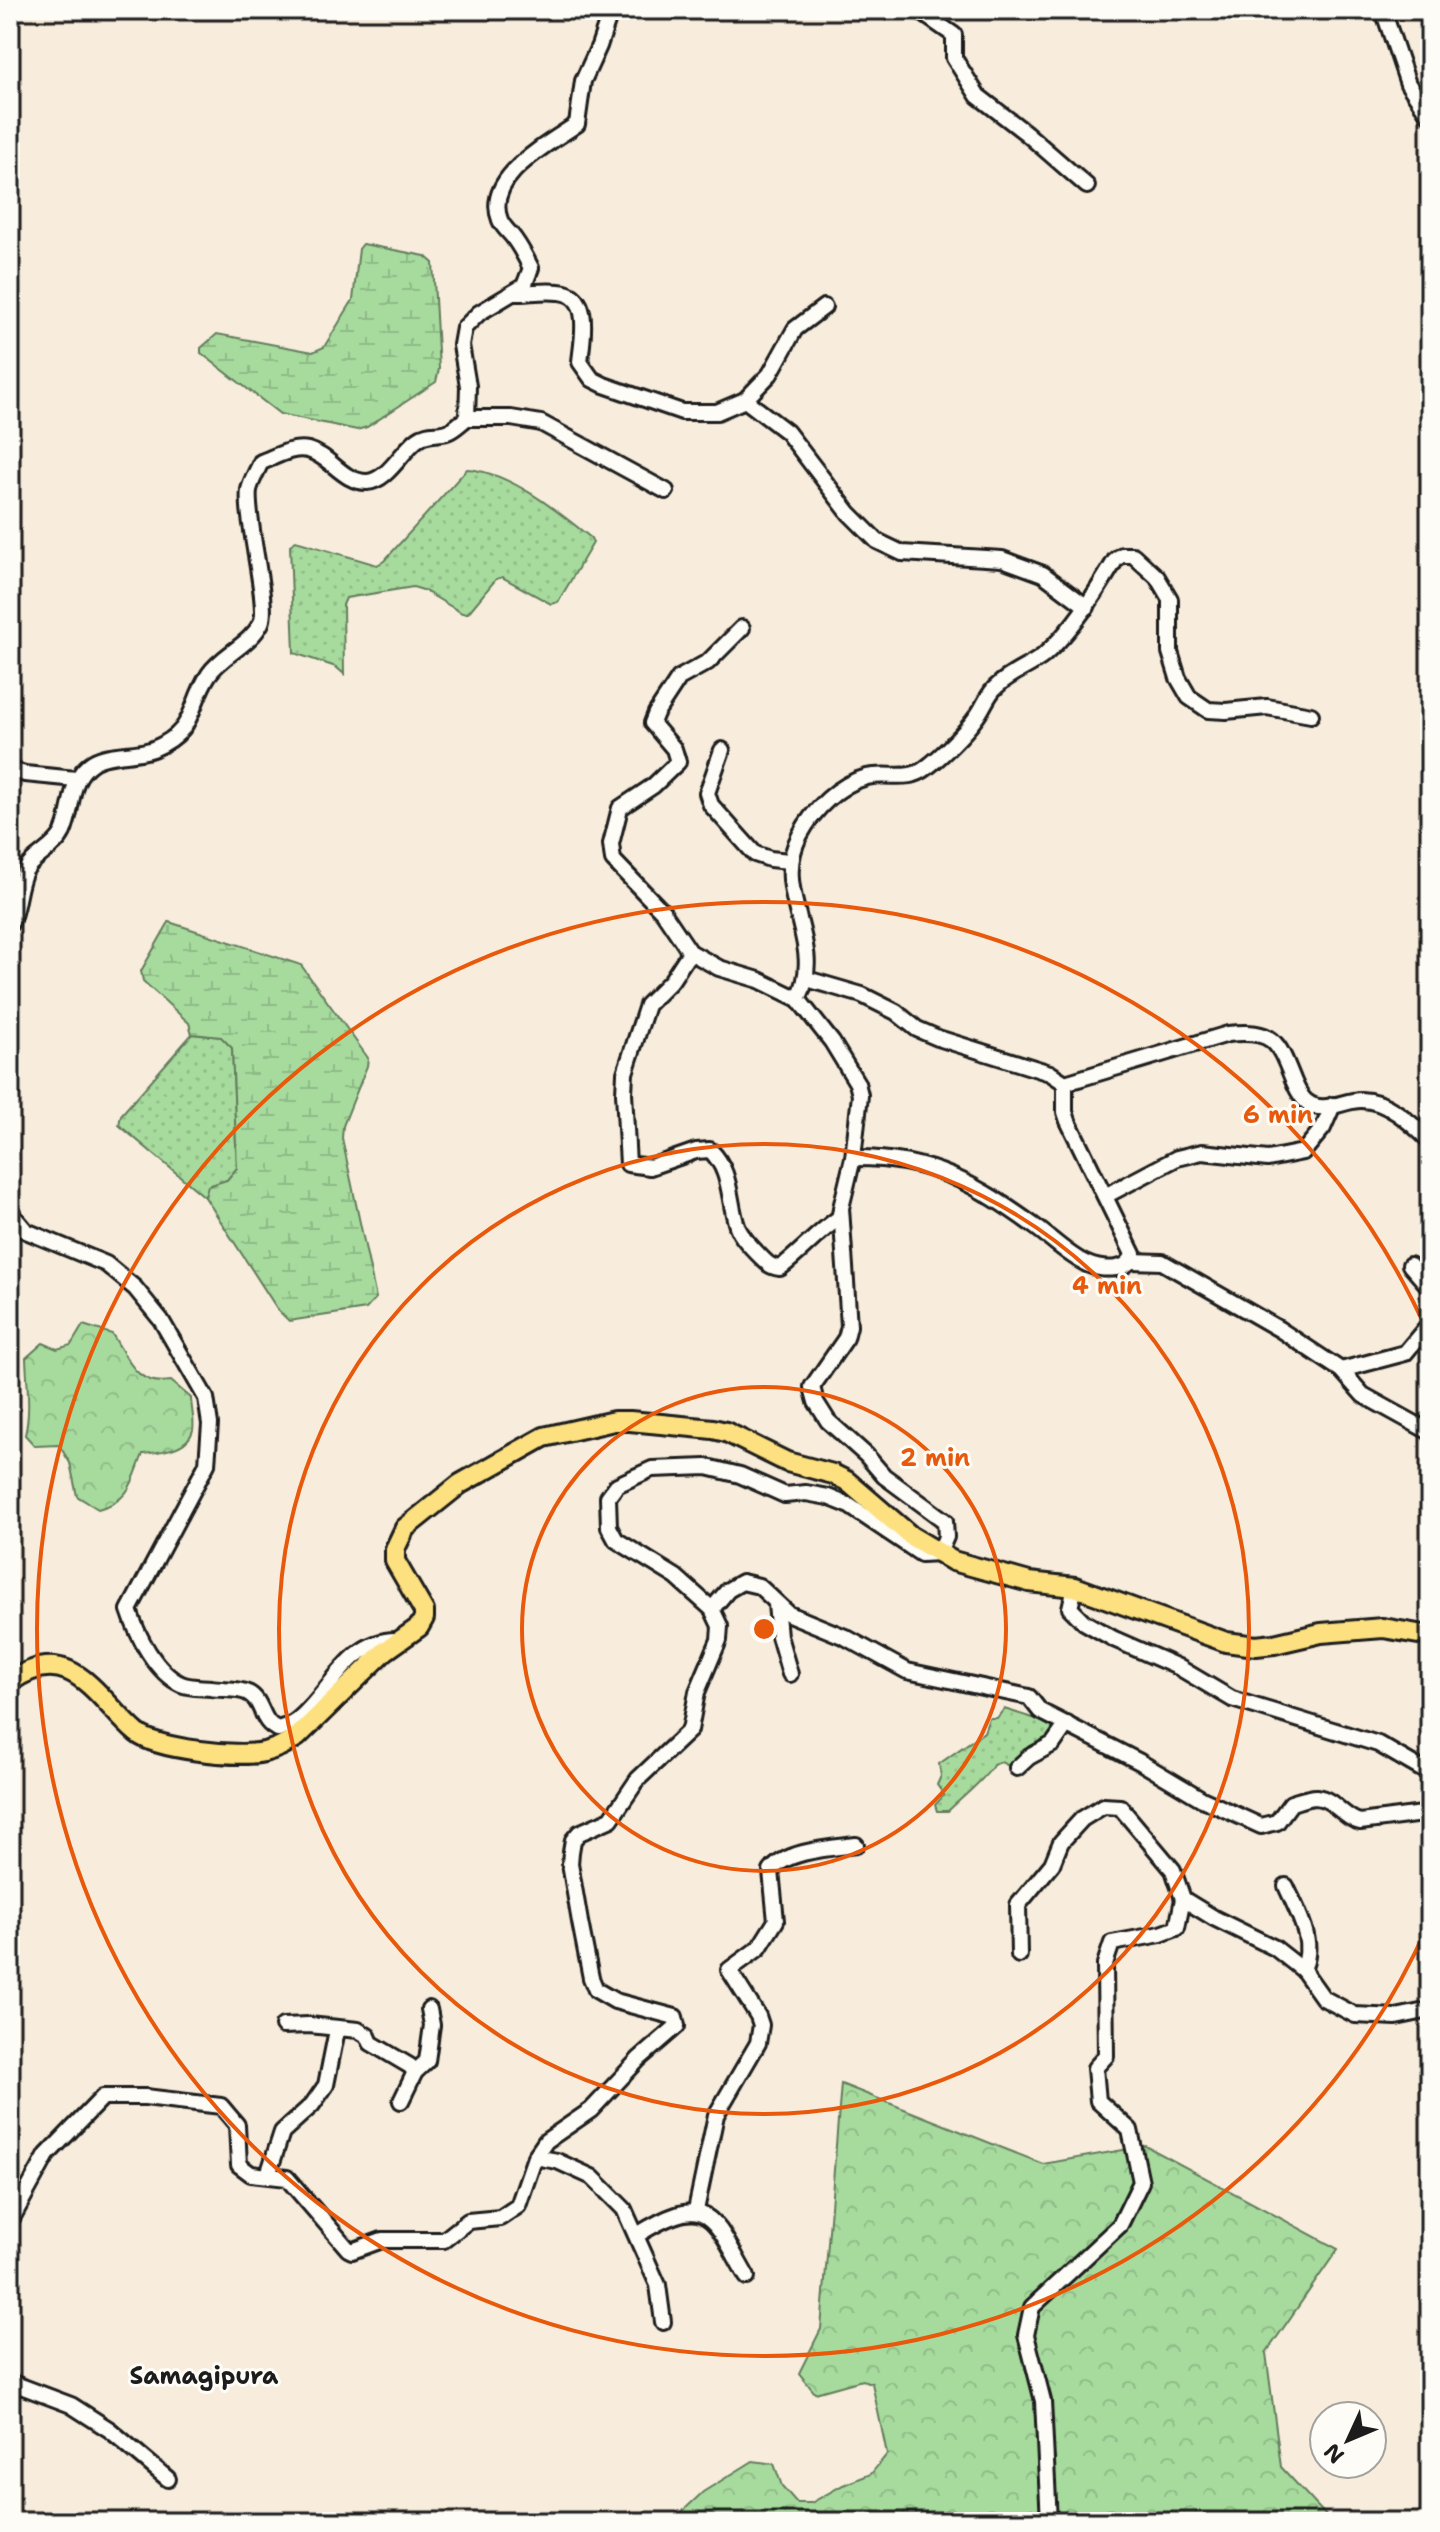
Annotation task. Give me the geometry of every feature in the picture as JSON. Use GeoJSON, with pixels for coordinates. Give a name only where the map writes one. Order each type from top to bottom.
{"type":"FeatureCollection","features":[{"type":"Feature","properties":{"kind":"main road"},"geometry":{"type":"LineString","coordinates":[[10,1682],[22,1674],[44,1667],[75,1673],[90,1682],[137,1732],[163,1746],[246,1754],[282,1747],[297,1737],[385,1651],[419,1627],[424,1611],[395,1561],[395,1549],[405,1528],[460,1484],[517,1450],[557,1432],[614,1421],[713,1429],[740,1438],[787,1462],[833,1474],[855,1487],[911,1536],[964,1565],[1029,1582],[1075,1587],[1226,1642],[1256,1646],[1321,1633],[1383,1628],[1430,1636]]}},
{"type":"Feature","properties":{"kind":"street"},"geometry":{"type":"LineString","coordinates":[[467,418],[468,386],[461,345],[464,328],[479,313],[524,286],[531,268],[500,222],[497,208],[499,193],[516,167],[577,124],[583,81],[611,10]]}},
{"type":"Feature","properties":{"kind":"street"},"geometry":{"type":"LineString","coordinates":[[918,10],[951,30],[954,35],[954,58],[978,96],[1087,186]]}},
{"type":"Feature","properties":{"kind":"street"},"geometry":{"type":"LineString","coordinates":[[1383,10],[1408,84],[1430,116]]}},
{"type":"Feature","properties":{"kind":"street"},"geometry":{"type":"LineString","coordinates":[[514,293],[563,291],[578,301],[583,315],[580,362],[592,379],[682,412],[717,412],[745,400],[770,374],[795,329],[824,307]]}},
{"type":"Feature","properties":{"kind":"street"},"geometry":{"type":"LineString","coordinates":[[745,400],[787,432],[849,513],[877,541],[902,553],[1002,559],[1043,574],[1087,607]]}},
{"type":"Feature","properties":{"kind":"street"},"geometry":{"type":"LineString","coordinates":[[10,924],[25,871],[60,838],[66,826],[76,779],[95,761],[151,750],[174,738],[189,720],[209,675],[232,649],[251,637],[262,621],[264,611],[256,571],[249,491],[261,462],[292,450],[307,449],[325,458],[346,477],[367,482],[380,478],[425,434],[449,432],[467,418],[511,418],[541,423],[666,491]]}},
{"type":"Feature","properties":{"kind":"street"},"geometry":{"type":"LineString","coordinates":[[798,999],[807,979],[807,948],[790,887],[789,861],[800,834],[837,792],[868,777],[910,776],[925,769],[976,718],[996,686],[1042,656],[1087,607],[1116,559],[1122,555],[1133,555],[1157,577],[1170,599],[1170,652],[1178,678],[1189,697],[1208,710],[1267,707],[1311,715]]}},
{"type":"Feature","properties":{"kind":"street"},"geometry":{"type":"LineString","coordinates":[[690,952],[671,981],[647,1005],[625,1073],[628,1164],[650,1167],[696,1151],[710,1150],[720,1159],[731,1187],[737,1227],[747,1243],[770,1267],[780,1268],[839,1218],[853,1158],[860,1095],[857,1083],[832,1042],[798,999],[759,980],[719,968],[690,952],[663,912],[613,860],[611,844],[620,808],[653,786],[678,762],[674,749],[652,723],[656,713],[679,678],[708,662],[742,628]]}},
{"type":"Feature","properties":{"kind":"street"},"geometry":{"type":"LineString","coordinates":[[722,750],[707,793],[711,805],[755,854],[789,861]]}},
{"type":"Feature","properties":{"kind":"street"},"geometry":{"type":"LineString","coordinates":[[10,770],[76,779]]}},
{"type":"Feature","properties":{"kind":"street"},"geometry":{"type":"LineString","coordinates":[[807,979],[862,995],[896,1012],[917,1029],[938,1038],[1050,1073],[1065,1083]]}},
{"type":"Feature","properties":{"kind":"street"},"geometry":{"type":"LineString","coordinates":[[1065,1083],[1228,1034],[1245,1032],[1270,1038],[1279,1045],[1305,1101],[1318,1108],[1362,1100],[1386,1107],[1430,1141]]}},
{"type":"Feature","properties":{"kind":"street"},"geometry":{"type":"LineString","coordinates":[[1065,1083],[1068,1121],[1130,1245],[1132,1261]]}},
{"type":"Feature","properties":{"kind":"street"},"geometry":{"type":"LineString","coordinates":[[1105,1196],[1177,1158],[1202,1152],[1268,1159],[1303,1152],[1323,1128],[1333,1105]]}},
{"type":"Feature","properties":{"kind":"street"},"geometry":{"type":"LineString","coordinates":[[853,1158],[882,1158],[926,1167],[973,1184],[1087,1264],[1115,1268],[1124,1267],[1132,1261],[1162,1262],[1279,1329],[1341,1370],[1363,1395],[1430,1432]]}},
{"type":"Feature","properties":{"kind":"street"},"geometry":{"type":"LineString","coordinates":[[10,2222],[47,2155],[103,2097],[145,2097],[221,2106],[237,2125],[239,2165],[251,2174],[287,2178],[352,2251],[382,2240],[444,2240],[468,2221],[500,2218],[518,2206],[535,2157],[546,2141],[591,2110],[639,2059],[677,2026],[675,2017],[615,2001],[596,1990],[580,1922],[570,1864],[571,1852],[573,1840],[579,1833],[611,1819],[638,1779],[690,1730],[697,1692],[719,1640],[720,1626],[712,1609],[676,1577],[616,1540],[609,1527],[608,1497],[617,1485],[652,1469],[707,1467],[740,1475],[785,1495],[806,1493],[828,1497],[848,1505],[921,1554],[939,1553],[946,1537],[945,1521],[884,1476],[828,1421],[816,1402],[812,1387],[846,1338],[849,1326],[841,1208]]}},
{"type":"Feature","properties":{"kind":"street"},"geometry":{"type":"LineString","coordinates":[[10,1212],[26,1231],[106,1264],[135,1288],[161,1320],[206,1398],[210,1424],[207,1464],[129,1610],[137,1636],[168,1676],[183,1685],[247,1693],[258,1702],[263,1716],[272,1727],[278,1729],[295,1721],[360,1650],[390,1640],[402,1641]]}},
{"type":"Feature","properties":{"kind":"street"},"geometry":{"type":"LineString","coordinates":[[1410,1265],[1430,1288]]}},
{"type":"Feature","properties":{"kind":"street"},"geometry":{"type":"LineString","coordinates":[[1341,1370],[1405,1353],[1430,1323]]}},
{"type":"Feature","properties":{"kind":"street"},"geometry":{"type":"LineString","coordinates":[[712,1609],[728,1590],[742,1582],[759,1586],[789,1614],[845,1637],[907,1671],[1029,1697],[1040,1711],[1140,1762],[1202,1799],[1261,1826],[1277,1822],[1291,1803],[1315,1797],[1333,1803],[1350,1820],[1360,1822],[1430,1813]]}},
{"type":"Feature","properties":{"kind":"street"},"geometry":{"type":"LineString","coordinates":[[1075,1587],[1070,1608],[1084,1622],[1114,1639],[1178,1667],[1232,1699],[1378,1744],[1430,1774]]}},
{"type":"Feature","properties":{"kind":"street"},"geometry":{"type":"LineString","coordinates":[[776,1604],[779,1636],[790,1674]]}},
{"type":"Feature","properties":{"kind":"street"},"geometry":{"type":"LineString","coordinates":[[1017,1768],[1029,1757],[1053,1744],[1067,1724]]}},
{"type":"Feature","properties":{"kind":"street"},"geometry":{"type":"LineString","coordinates":[[1019,1955],[1018,1905],[1052,1864],[1061,1842],[1082,1819],[1103,1806],[1120,1807],[1173,1870],[1183,1899],[1177,1928],[1112,1943],[1105,1964],[1106,2056],[1095,2068],[1098,2101],[1130,2130],[1141,2182],[1120,2225],[1032,2307],[1026,2335],[1043,2401],[1049,2522]]}},
{"type":"Feature","properties":{"kind":"street"},"geometry":{"type":"LineString","coordinates":[[696,2210],[716,2115],[758,2043],[761,2025],[758,2016],[729,1970],[759,1948],[776,1921],[771,1871],[777,1863],[816,1849],[856,1845]]}},
{"type":"Feature","properties":{"kind":"street"},"geometry":{"type":"LineString","coordinates":[[1286,1886],[1307,1934],[1309,1958],[1303,1970]]}},
{"type":"Feature","properties":{"kind":"street"},"geometry":{"type":"LineString","coordinates":[[1183,1899],[1275,1948],[1303,1970],[1323,1998],[1355,2015],[1396,2017],[1430,2010]]}},
{"type":"Feature","properties":{"kind":"street"},"geometry":{"type":"LineString","coordinates":[[401,2101],[415,2072],[427,2061],[432,2025],[429,2009]]}},
{"type":"Feature","properties":{"kind":"street"},"geometry":{"type":"LineString","coordinates":[[283,2026],[358,2030],[368,2036],[371,2043],[415,2072]]}},
{"type":"Feature","properties":{"kind":"street"},"geometry":{"type":"LineString","coordinates":[[268,2175],[282,2132],[312,2105],[326,2085],[337,2030]]}},
{"type":"Feature","properties":{"kind":"street"},"geometry":{"type":"LineString","coordinates":[[535,2157],[557,2161],[592,2177],[624,2209],[658,2285],[663,2322]]}},
{"type":"Feature","properties":{"kind":"street"},"geometry":{"type":"LineString","coordinates":[[637,2235],[661,2220],[696,2210],[718,2227],[747,2277]]}},
{"type":"Feature","properties":{"kind":"street"},"geometry":{"type":"LineString","coordinates":[[10,2382],[71,2405],[110,2430],[168,2479]]}},
{"type":"Feature","properties":{"kind":"green space"},"geometry":{"type":"Polygon","coordinates":[[[363,244],[425,256],[433,263],[439,369],[436,382],[367,427],[357,430],[280,414],[201,353],[201,348],[217,334],[313,352],[324,347],[353,300],[359,249],[363,244]]]}},
{"type":"Feature","properties":{"kind":"green space"},"geometry":{"type":"Polygon","coordinates":[[[467,469],[500,477],[517,485],[591,538],[593,543],[558,602],[551,604],[502,577],[496,579],[468,613],[462,613],[413,587],[346,598],[343,605],[344,674],[336,667],[294,653],[290,545],[296,541],[377,565],[467,469]]]}},
{"type":"Feature","properties":{"kind":"green space"},"geometry":{"type":"Polygon","coordinates":[[[169,922],[301,965],[368,1058],[343,1126],[342,1138],[376,1298],[366,1309],[289,1321],[278,1310],[205,1197],[208,1186],[227,1180],[237,1168],[232,1048],[221,1037],[192,1034],[189,1023],[143,981],[141,971],[169,922]]]}},
{"type":"Feature","properties":{"kind":"green space"},"geometry":{"type":"Polygon","coordinates":[[[192,1034],[222,1037],[232,1048],[237,1168],[227,1180],[208,1186],[205,1197],[119,1125],[121,1115],[192,1034]]]}},
{"type":"Feature","properties":{"kind":"green space"},"geometry":{"type":"Polygon","coordinates":[[[83,1325],[112,1334],[128,1361],[141,1375],[159,1382],[171,1381],[191,1398],[193,1418],[193,1430],[185,1442],[172,1449],[143,1454],[128,1489],[117,1501],[98,1509],[77,1496],[70,1463],[59,1445],[35,1446],[25,1435],[28,1407],[26,1358],[43,1343],[57,1349],[71,1345],[83,1325]]]}},
{"type":"Feature","properties":{"kind":"green space"},"geometry":{"type":"Polygon","coordinates":[[[1004,1709],[1062,1727],[1051,1742],[1031,1750],[1009,1766],[1001,1762],[993,1765],[948,1811],[937,1811],[935,1805],[944,1795],[937,1785],[941,1776],[939,1764],[984,1732],[989,1718],[997,1718],[1004,1709]]]}},
{"type":"Feature","properties":{"kind":"green space"},"geometry":{"type":"Polygon","coordinates":[[[841,2084],[1043,2164],[1146,2146],[1338,2249],[1266,2353],[1281,2467],[1332,2522],[671,2522],[703,2492],[753,2461],[774,2464],[782,2486],[797,2503],[811,2503],[871,2474],[887,2454],[872,2383],[862,2380],[815,2393],[799,2373],[821,2329],[841,2084]]]}},
{"type":"Feature","properties":{"kind":"district","name":"Samagipura"},"geometry":{"type":"Point","coordinates":[204,2376]}}]}
